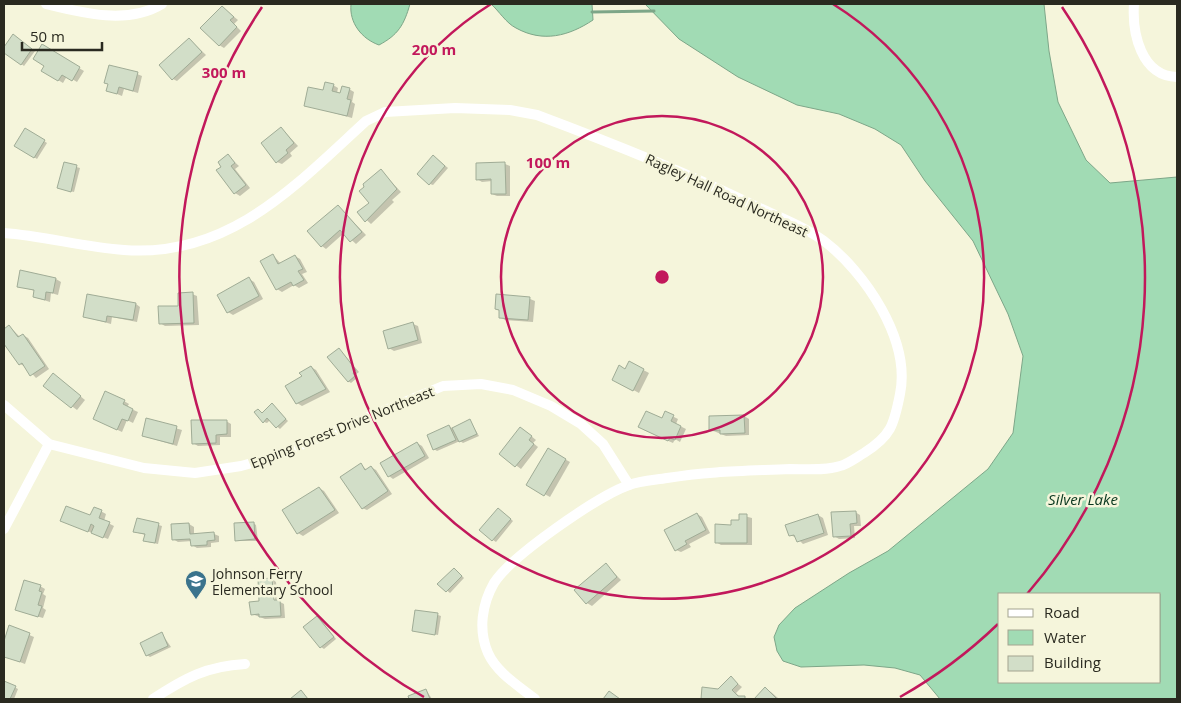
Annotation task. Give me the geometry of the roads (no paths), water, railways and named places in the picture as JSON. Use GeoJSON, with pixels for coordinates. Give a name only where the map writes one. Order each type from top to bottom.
{"type":"FeatureCollection","features":[{"type":"Feature","properties":{"kind":"street"},"geometry":{"type":"LineString","coordinates":[[46,4],[108,16],[142,12],[162,4]]}},
{"type":"Feature","properties":{"kind":"street"},"geometry":{"type":"LineString","coordinates":[[1134,4],[1133,32],[1139,48],[1156,72],[1168,77],[1177,77]]}},
{"type":"Feature","properties":{"kind":"street","name":"Ragley Hall Road Northeast"},"geometry":{"type":"LineString","coordinates":[[4,233],[29,234],[96,248],[125,251],[153,252],[192,245],[222,234],[270,205],[366,121],[384,112],[454,108],[510,110],[537,115],[704,181],[792,223],[824,241],[852,268],[876,299],[889,320],[896,341],[902,389],[896,419],[882,441],[838,467],[723,470],[629,485],[594,503],[557,527],[514,562],[495,582],[482,616],[482,632],[488,655],[502,673],[535,699]]}},
{"type":"Feature","properties":{"kind":"street","name":"Epping Forest Drive Northeast"},"geometry":{"type":"LineString","coordinates":[[4,405],[49,444],[144,468],[195,473],[241,466],[270,458],[443,386],[481,384],[513,390],[552,406],[581,424],[603,444],[629,485]]}},
{"type":"Feature","properties":{"kind":"street"},"geometry":{"type":"LineString","coordinates":[[4,529],[49,444]]}},
{"type":"Feature","properties":{"kind":"street"},"geometry":{"type":"LineString","coordinates":[[153,699],[176,684],[208,669],[220,665],[245,664]]}},
{"type":"Feature","properties":{"kind":"water"},"geometry":{"type":"Polygon","coordinates":[[[351,4],[410,4],[405,18],[396,33],[379,45],[367,39],[354,24],[351,4]]]}},
{"type":"Feature","properties":{"kind":"water"},"geometry":{"type":"Polygon","coordinates":[[[491,4],[592,4],[593,20],[565,34],[556,36],[536,35],[526,33],[512,26],[491,4]]]}},
{"type":"Feature","properties":{"kind":"water","name":"Silver Lake"},"geometry":{"type":"Polygon","coordinates":[[[645,4],[1044,4],[1049,51],[1058,102],[1086,160],[1110,183],[1177,177],[1177,699],[940,699],[920,675],[895,668],[864,665],[801,667],[783,661],[777,651],[774,637],[779,625],[795,608],[849,573],[888,551],[988,469],[1013,433],[1023,356],[1008,314],[973,241],[925,181],[901,145],[875,129],[839,114],[797,105],[738,77],[679,39],[645,4]]]}},
{"type":"Feature","properties":{"kind":"waterway"},"geometry":{"type":"LineString","coordinates":[[592,12],[654,11]]}},
{"type":"Feature","properties":{"kind":"place","name":"Johnson Ferry Elementary School"},"geometry":{"type":"Point","coordinates":[196,600]}}]}
